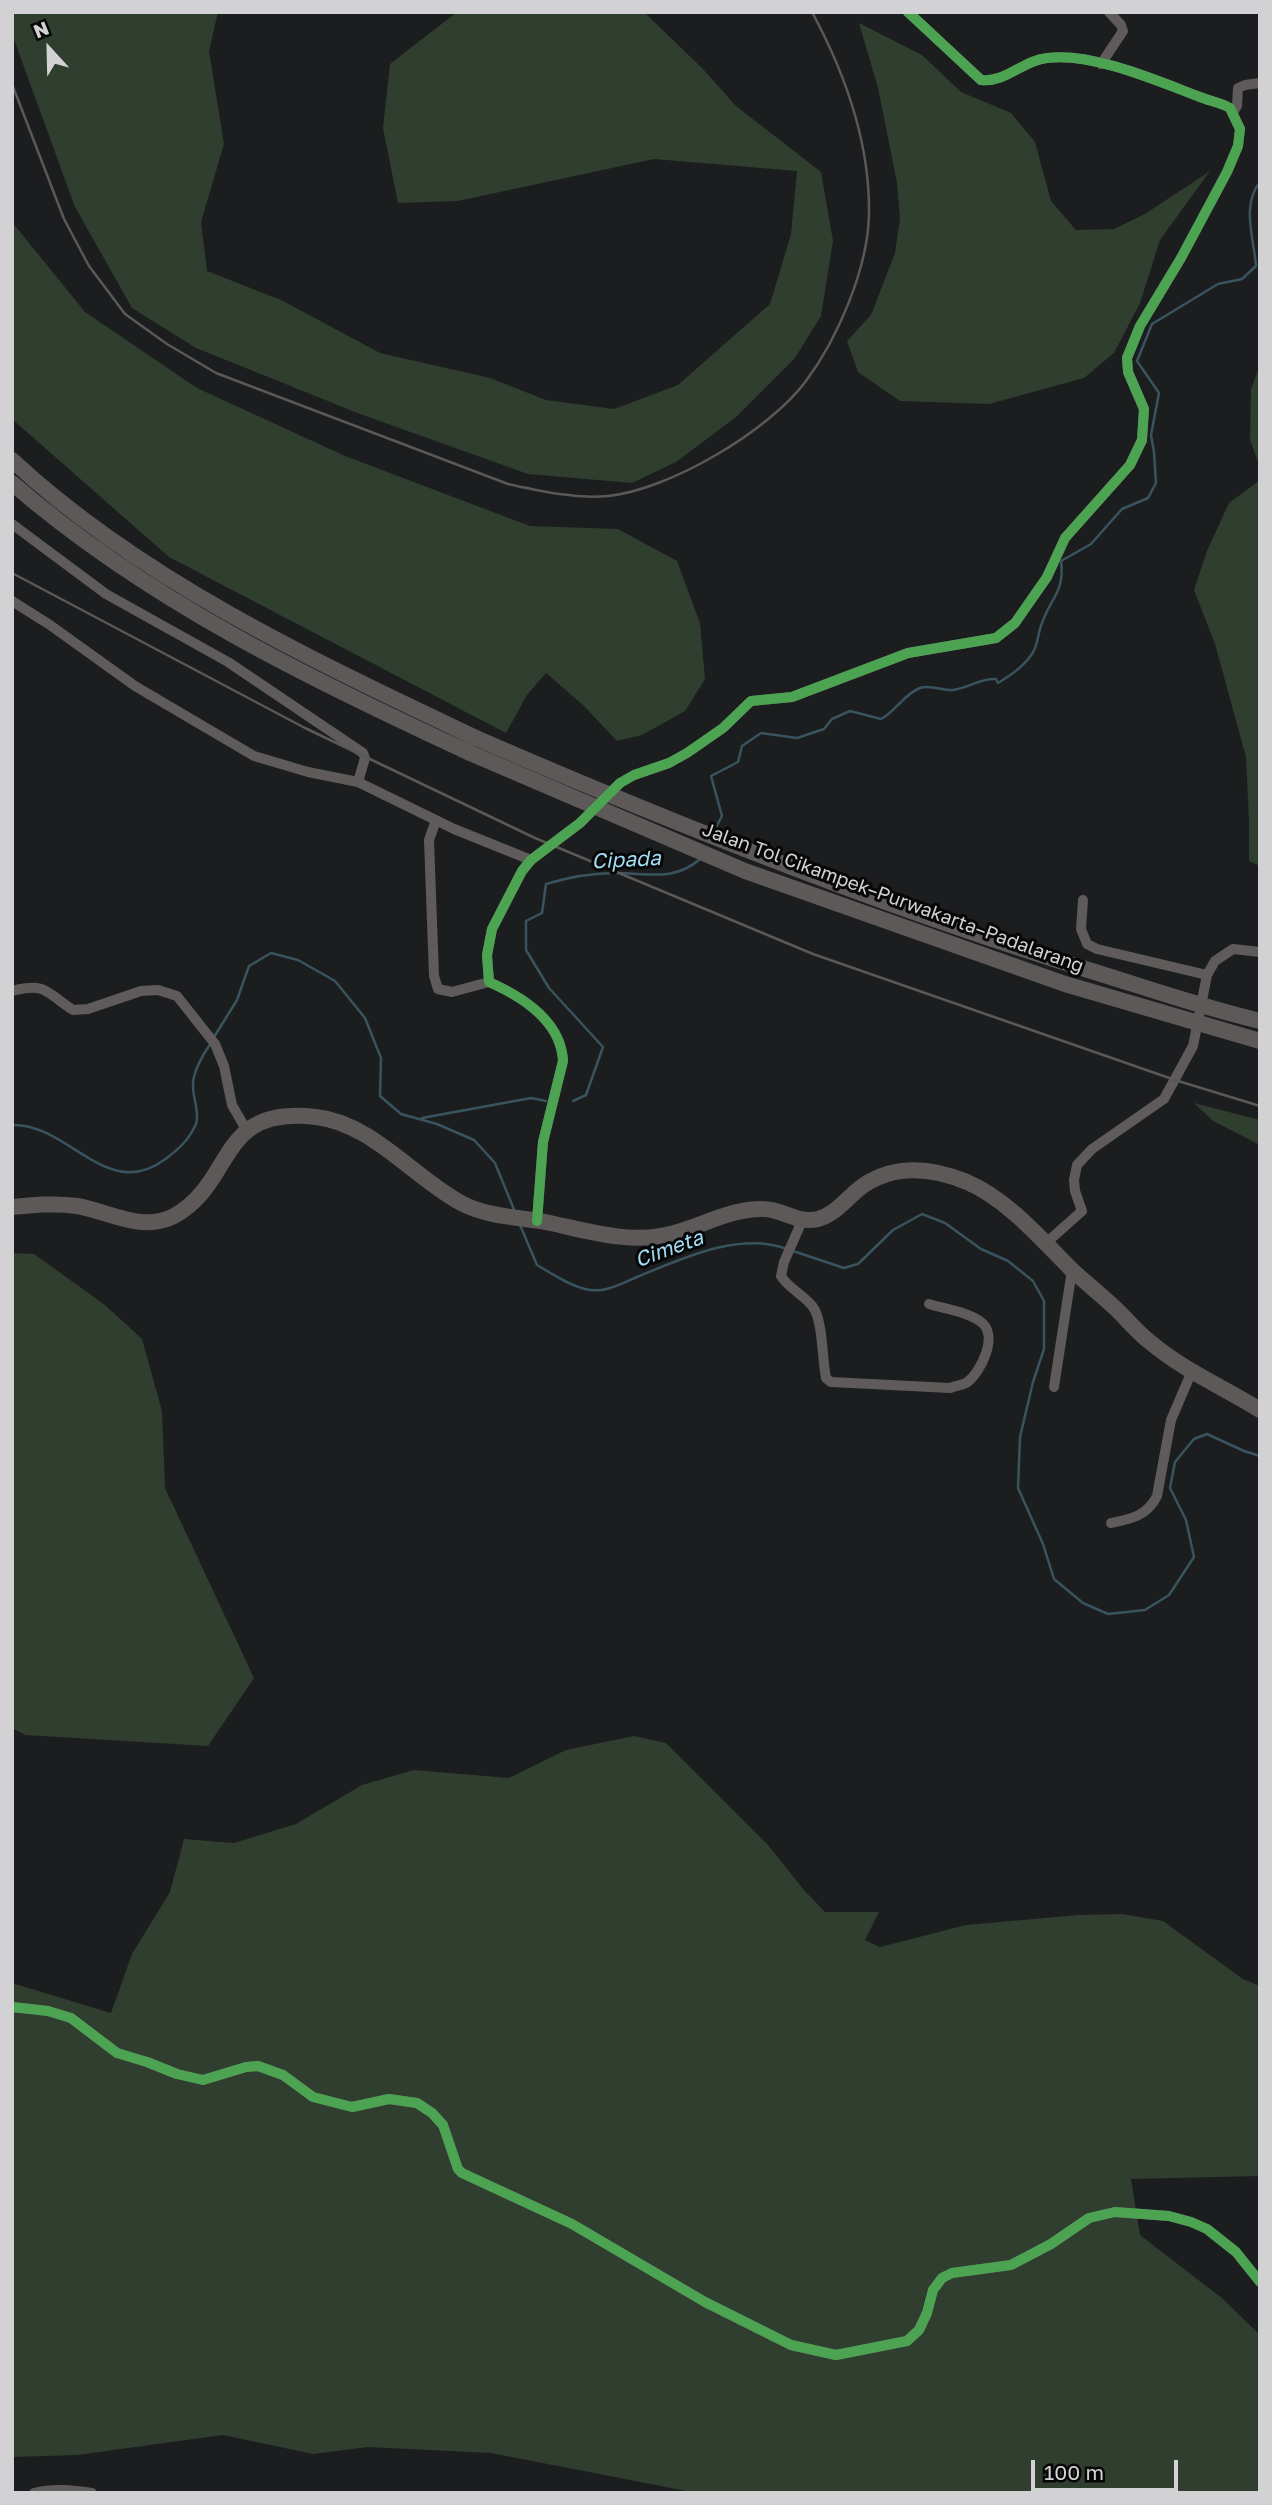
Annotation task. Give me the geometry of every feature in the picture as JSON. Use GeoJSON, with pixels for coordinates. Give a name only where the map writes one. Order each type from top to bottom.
{"type":"FeatureCollection","features":[{"type":"Feature","properties":{"kind":"highway","name":"Jalan Tol Cikampek–Purwakarta–Padalarang"},"geometry":{"type":"LineString","coordinates":[[12,460],[94,527],[233,615],[473,746],[745,871],[1045,978],[1260,1041]]}},
{"type":"Feature","properties":{"kind":"highway","name":"Jalan Tol Cikampek–Purwakarta–Padalarang"},"geometry":{"type":"LineString","coordinates":[[12,483],[107,557],[171,599],[270,656],[382,713],[914,914],[1021,950],[1229,1014],[1260,1021]]}},
{"type":"Feature","properties":{"kind":"highway"},"geometry":{"type":"LineString","coordinates":[[12,1207],[46,1204],[77,1206],[136,1222],[158,1223],[175,1216],[193,1202],[228,1151],[247,1131],[263,1121],[279,1116],[321,1117],[360,1131],[465,1205],[494,1215],[636,1239],[688,1230],[738,1211],[763,1209],[778,1211],[799,1228],[831,1214],[865,1185],[884,1175],[915,1169],[936,1172],[968,1183],[1009,1210],[1150,1343],[1260,1410]]}},
{"type":"Feature","properties":{"kind":"street"},"geometry":{"type":"LineString","coordinates":[[489,982],[487,955],[492,929],[511,889],[531,860],[567,834],[620,783],[687,753],[723,729],[751,701],[792,697],[908,653],[996,638],[1015,623],[1047,577],[1065,538],[1130,465],[1142,440],[1144,409],[1128,372],[1127,358],[1140,326],[1181,258],[1227,172],[1238,146],[1240,129],[1233,112],[1222,104],[1172,84],[1070,58],[1047,58],[1017,68],[998,79],[981,80],[908,12]]}},
{"type":"Feature","properties":{"kind":"street"},"geometry":{"type":"LineString","coordinates":[[1101,64],[1123,31],[1109,12]]}},
{"type":"Feature","properties":{"kind":"street"},"geometry":{"type":"LineString","coordinates":[[1233,112],[1237,106],[1238,88],[1260,83]]}},
{"type":"Feature","properties":{"kind":"street"},"geometry":{"type":"LineString","coordinates":[[12,524],[106,594],[228,662],[363,753],[365,758],[358,782]]}},
{"type":"Feature","properties":{"kind":"street"},"geometry":{"type":"LineString","coordinates":[[12,601],[135,686],[254,756],[308,772],[358,782],[436,820],[531,860]]}},
{"type":"Feature","properties":{"kind":"street"},"geometry":{"type":"LineString","coordinates":[[436,820],[429,840],[434,976],[438,989],[447,992],[489,982],[515,995],[536,1010],[558,1036],[562,1050],[563,1061],[543,1142],[531,1220]]}},
{"type":"Feature","properties":{"kind":"street"},"geometry":{"type":"LineString","coordinates":[[1083,900],[1081,929],[1087,944],[1097,949],[1208,975]]}},
{"type":"Feature","properties":{"kind":"street"},"geometry":{"type":"LineString","coordinates":[[1046,1243],[1082,1211],[1075,1191],[1077,1165],[1092,1149],[1164,1099],[1193,1046],[1208,975],[1215,961],[1233,949],[1260,952]]}},
{"type":"Feature","properties":{"kind":"street"},"geometry":{"type":"LineString","coordinates":[[12,991],[29,987],[49,990],[73,1010],[88,1009],[141,991],[158,990],[177,996],[215,1044],[224,1066],[232,1105],[247,1131]]}},
{"type":"Feature","properties":{"kind":"street"},"geometry":{"type":"LineString","coordinates":[[799,1228],[784,1262],[781,1276],[786,1284],[815,1309],[826,1378],[837,1384],[950,1388],[965,1383],[974,1375],[989,1345],[991,1338],[988,1330],[978,1319],[929,1304]]}},
{"type":"Feature","properties":{"kind":"street"},"geometry":{"type":"LineString","coordinates":[[1054,1387],[1072,1269]]}},
{"type":"Feature","properties":{"kind":"street"},"geometry":{"type":"LineString","coordinates":[[1111,1523],[1139,1516],[1152,1506],[1157,1496],[1171,1420],[1192,1371]]}},
{"type":"Feature","properties":{"kind":"street"},"geometry":{"type":"LineString","coordinates":[[12,2007],[48,2011],[71,2018],[117,2053],[177,2074],[203,2080],[258,2066],[284,2075],[313,2097],[352,2107],[389,2099],[417,2104],[432,2113],[443,2125],[458,2169],[462,2173],[572,2224],[705,2302],[766,2333],[791,2345],[825,2353],[836,2355],[907,2341],[919,2330],[933,2290],[942,2278],[952,2273],[1011,2265],[1051,2244],[1089,2218],[1115,2212],[1169,2216],[1199,2226],[1228,2245],[1255,2273],[1260,2282]]}},
{"type":"Feature","properties":{"kind":"street"},"geometry":{"type":"LineString","coordinates":[[34,2493],[47,2490],[92,2493]]}},
{"type":"Feature","properties":{"kind":"green space"},"geometry":{"type":"Polygon","coordinates":[[[12,12],[218,12],[209,51],[224,144],[201,222],[207,271],[281,300],[380,353],[490,378],[546,400],[614,409],[678,385],[770,304],[791,234],[797,171],[654,159],[458,201],[398,203],[383,128],[390,64],[457,12],[644,12],[702,68],[736,106],[821,172],[833,241],[821,316],[795,358],[736,417],[676,462],[632,483],[528,474],[360,414],[196,348],[132,308],[75,207],[12,34],[12,12]]]}},
{"type":"Feature","properties":{"kind":"green space"},"geometry":{"type":"Polygon","coordinates":[[[859,23],[922,55],[961,92],[1011,113],[1035,142],[1051,201],[1076,230],[1114,229],[1145,214],[1210,171],[1160,240],[1140,303],[1114,353],[1084,378],[989,404],[900,401],[858,372],[847,341],[871,315],[895,253],[900,219],[897,183],[878,88],[859,23]]]}},
{"type":"Feature","properties":{"kind":"green space"},"geometry":{"type":"Polygon","coordinates":[[[12,222],[85,312],[197,388],[345,456],[530,526],[618,529],[677,561],[700,623],[705,679],[685,711],[642,735],[617,741],[583,705],[546,673],[527,695],[506,733],[169,557],[12,419],[12,222]]]}},
{"type":"Feature","properties":{"kind":"green space"},"geometry":{"type":"Polygon","coordinates":[[[1260,365],[1260,467],[1250,440],[1251,389],[1260,365]]]}},
{"type":"Feature","properties":{"kind":"green space"},"geometry":{"type":"Polygon","coordinates":[[[1260,480],[1260,866],[1249,861],[1246,757],[1215,644],[1194,590],[1207,551],[1229,503],[1260,480]]]}},
{"type":"Feature","properties":{"kind":"green space"},"geometry":{"type":"Polygon","coordinates":[[[1194,1103],[1260,1120],[1260,1145],[1213,1121],[1194,1103]]]}},
{"type":"Feature","properties":{"kind":"green space"},"geometry":{"type":"Polygon","coordinates":[[[12,1253],[34,1254],[105,1305],[142,1339],[162,1411],[165,1488],[254,1678],[208,1746],[25,1735],[12,1728],[12,1253]]]}},
{"type":"Feature","properties":{"kind":"green space"},"geometry":{"type":"Polygon","coordinates":[[[634,1736],[666,1743],[768,1845],[825,1912],[879,1912],[865,1940],[880,1947],[966,1925],[1122,1914],[1163,1921],[1243,1979],[1260,1986],[1260,2176],[1131,2179],[1140,2235],[1223,2299],[1260,2335],[1260,2493],[697,2493],[491,2453],[368,2447],[313,2454],[223,2435],[77,2455],[12,2457],[12,1983],[111,2013],[132,1954],[170,1892],[184,1839],[234,1843],[296,1824],[362,1785],[414,1770],[509,1778],[566,1750],[634,1736]]]}},
{"type":"Feature","properties":{"kind":"waterway","name":"Cipada"},"geometry":{"type":"LineString","coordinates":[[714,831],[722,816],[711,776],[738,762],[742,746],[761,733],[797,738],[824,729],[832,719],[850,711],[881,719],[909,694],[920,688],[953,690],[990,679],[996,679],[998,683],[1028,659],[1034,651],[1042,623],[1059,587],[1061,561],[1091,544],[1122,509],[1148,498],[1156,483],[1151,435],[1159,393],[1137,361],[1152,324],[1218,284],[1242,279],[1256,266],[1250,212],[1254,191],[1260,182]]}},
{"type":"Feature","properties":{"kind":"waterway","name":"Cipada"},"geometry":{"type":"LineString","coordinates":[[573,1101],[586,1095],[603,1047],[549,988],[526,950],[526,921],[542,913],[546,884],[599,874],[670,874],[700,859]]}},
{"type":"Feature","properties":{"kind":"waterway","name":"Cimeta"},"geometry":{"type":"LineString","coordinates":[[214,1037],[237,1000],[249,966],[271,953],[298,960],[335,981],[365,1018],[381,1058],[380,1096],[401,1114],[437,1124],[474,1140],[495,1163],[515,1212]]}},
{"type":"Feature","properties":{"kind":"waterway","name":"Cimeta"},"geometry":{"type":"LineString","coordinates":[[12,1125],[32,1128],[51,1136],[106,1167],[124,1172],[143,1170],[164,1160],[193,1130],[197,1116],[193,1091],[194,1076],[211,1043]]}},
{"type":"Feature","properties":{"kind":"waterway","name":"Cipada"},"geometry":{"type":"LineString","coordinates":[[422,1118],[531,1098],[546,1101]]}},
{"type":"Feature","properties":{"kind":"waterway","name":"Cimeta"},"geometry":{"type":"LineString","coordinates":[[793,1251],[844,1268],[858,1264],[893,1230],[922,1214],[945,1223],[981,1249],[1008,1261],[1033,1281],[1044,1301],[1044,1349],[1020,1437],[1018,1488],[1043,1544],[1054,1579],[1083,1603],[1108,1614],[1145,1610],[1169,1595],[1194,1557],[1186,1520],[1170,1488],[1175,1462],[1194,1439],[1207,1434],[1260,1456]]}},
{"type":"Feature","properties":{"kind":"waterway","name":"Cimeta"},"geometry":{"type":"LineString","coordinates":[[520,1225],[537,1265],[567,1282],[592,1290],[612,1288],[691,1255],[730,1245],[769,1244],[787,1249]]}},
{"type":"Feature","properties":{"kind":"railway"},"geometry":{"type":"LineString","coordinates":[[12,84],[64,219],[89,266],[125,314],[167,344],[216,373],[508,484],[545,492],[608,496],[659,483],[688,470],[743,438],[768,419],[806,381],[840,324],[863,257],[869,214],[868,187],[854,110],[835,60],[812,12]]}},
{"type":"Feature","properties":{"kind":"railway"},"geometry":{"type":"LineString","coordinates":[[12,573],[305,728],[535,838],[813,954],[1175,1080],[1260,1106]]}},
{"type":"Feature","properties":{"kind":"cycle path"},"geometry":{"type":"LineString","coordinates":[[537,1221],[543,1142],[563,1061],[561,1047],[548,1022],[538,1012],[515,995],[489,982],[487,955],[492,929],[522,871],[531,860],[580,823],[620,783],[687,753],[723,728],[751,701],[792,697],[908,653],[996,638],[1015,623],[1047,577],[1065,538],[1130,465],[1142,440],[1144,409],[1128,372],[1127,358],[1140,326],[1181,258],[1238,146],[1240,129],[1230,108],[1104,63],[1065,57],[1047,58],[1007,75],[981,80],[908,12]]}},
{"type":"Feature","properties":{"kind":"cycle path"},"geometry":{"type":"LineString","coordinates":[[12,2007],[48,2011],[71,2018],[117,2053],[177,2074],[203,2080],[258,2066],[283,2075],[313,2097],[352,2107],[389,2099],[417,2103],[443,2125],[458,2169],[462,2173],[572,2224],[705,2302],[791,2345],[836,2355],[907,2341],[919,2330],[933,2290],[942,2278],[952,2273],[1011,2265],[1051,2244],[1089,2218],[1115,2212],[1169,2216],[1207,2229],[1236,2252],[1260,2282]]}}]}
